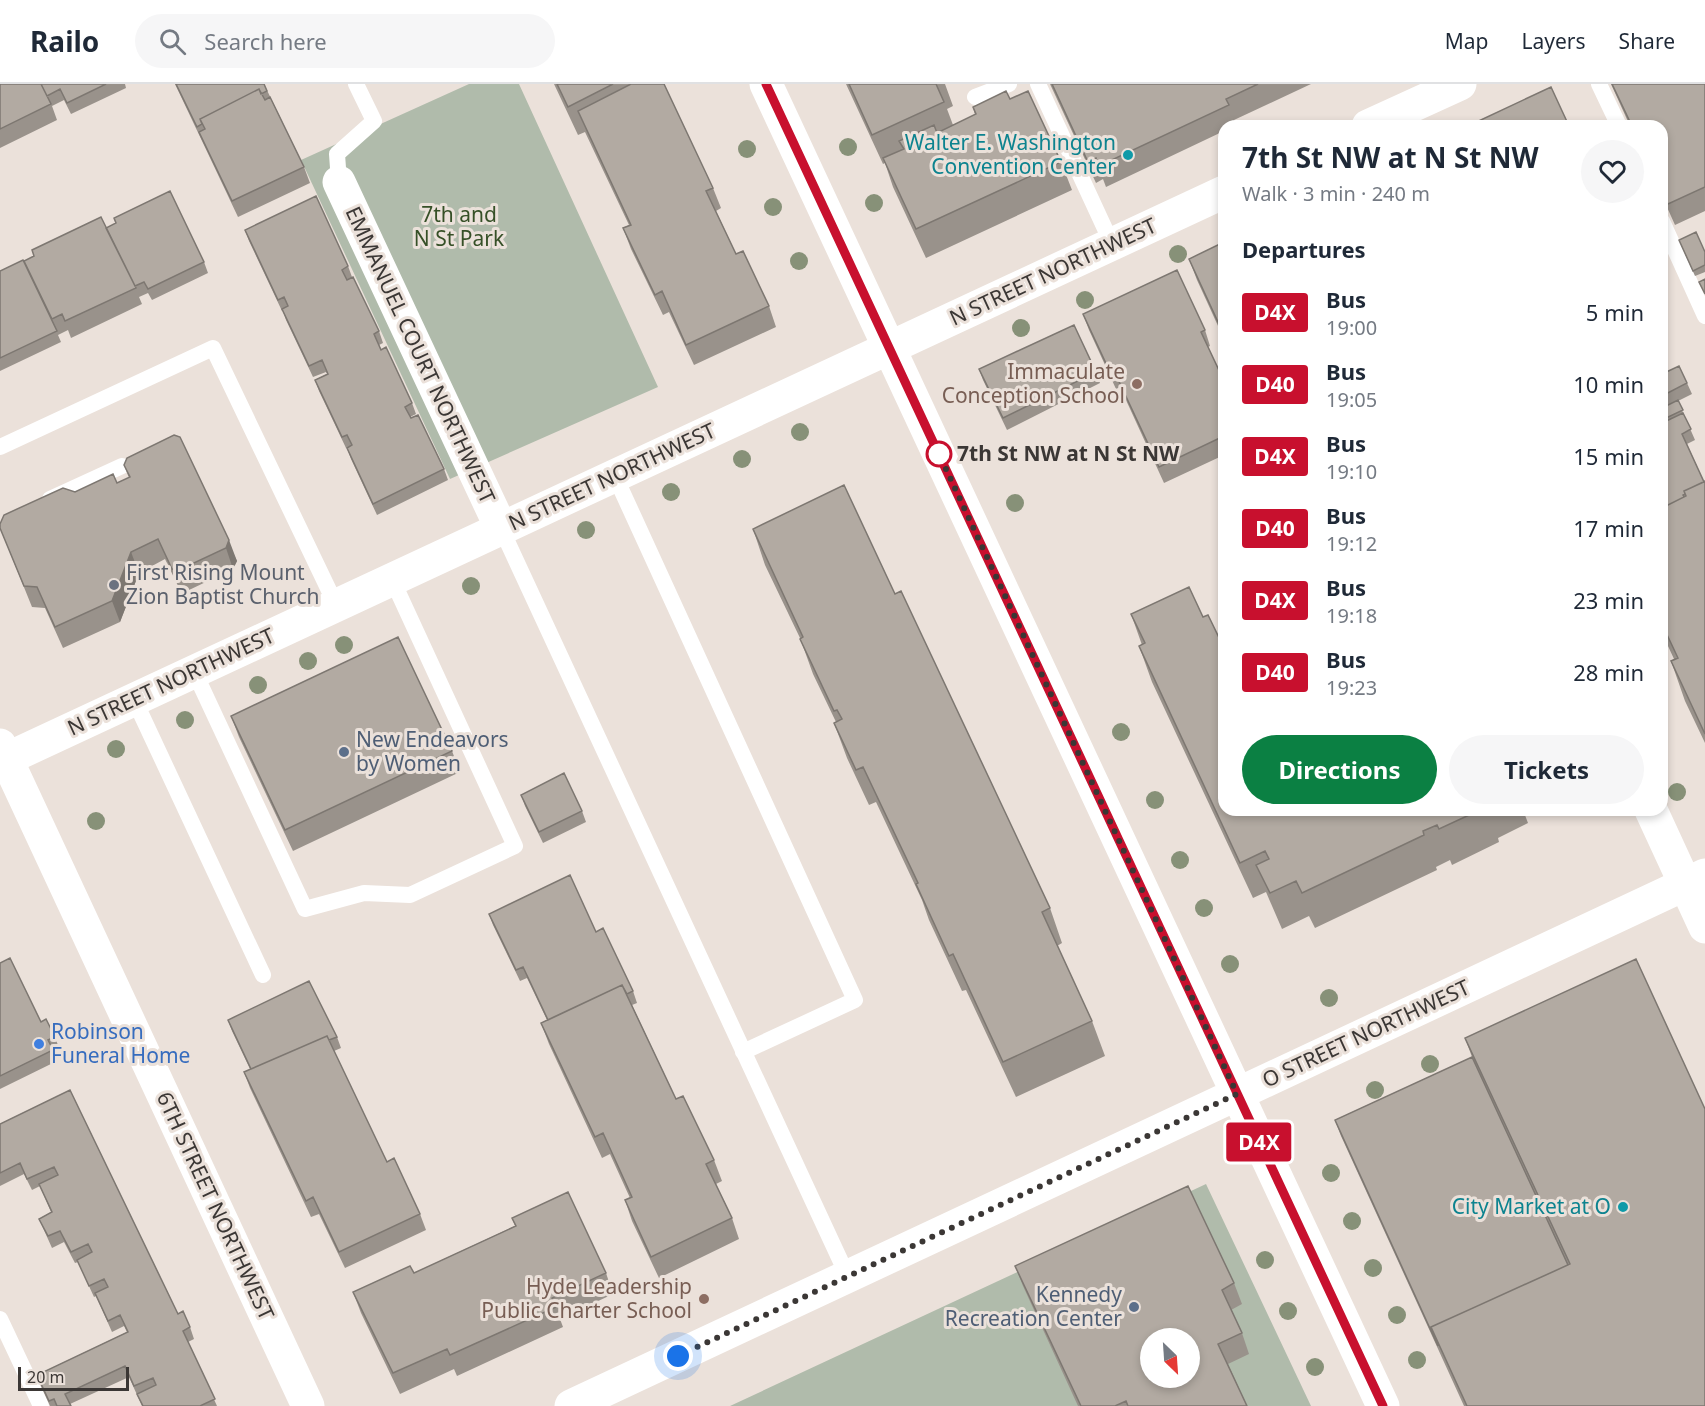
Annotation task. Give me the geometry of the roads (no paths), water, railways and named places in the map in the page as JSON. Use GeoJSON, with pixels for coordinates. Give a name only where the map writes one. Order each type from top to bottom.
{"type":"FeatureCollection","features":[{"type":"Feature","properties":{"kind":"main road"},"geometry":{"type":"LineString","coordinates":[[766,84],[1383,1406]]}},
{"type":"Feature","properties":{"kind":"main road"},"geometry":{"type":"LineString","coordinates":[[1381,120],[1460,84]]}},
{"type":"Feature","properties":{"kind":"main road","name":"EMMANUEL COURT NORTHWEST"},"geometry":{"type":"LineString","coordinates":[[339,182],[501,528]]}},
{"type":"Feature","properties":{"kind":"main road","name":"N STREET NORTHWEST"},"geometry":{"type":"LineString","coordinates":[[2,755],[134,699],[1218,195]]}},
{"type":"Feature","properties":{"kind":"main road","name":"6TH STREET NORTHWEST"},"geometry":{"type":"LineString","coordinates":[[2,755],[308,1406]]}},
{"type":"Feature","properties":{"kind":"main road"},"geometry":{"type":"LineString","coordinates":[[1655,816],[1695,880],[1705,927]]}},
{"type":"Feature","properties":{"kind":"main road","name":"O STREET NORTHWEST"},"geometry":{"type":"LineString","coordinates":[[571,1406],[1695,880]]}},
{"type":"Feature","properties":{"kind":"lane"},"geometry":{"type":"LineString","coordinates":[[339,182],[337,154],[374,121],[356,84]]}},
{"type":"Feature","properties":{"kind":"lane"},"geometry":{"type":"LineString","coordinates":[[975,96],[1009,84]]}},
{"type":"Feature","properties":{"kind":"lane"},"geometry":{"type":"LineString","coordinates":[[1038,84],[1112,244]]}},
{"type":"Feature","properties":{"kind":"lane"},"geometry":{"type":"LineString","coordinates":[[1599,84],[1615,120]]}},
{"type":"Feature","properties":{"kind":"lane"},"geometry":{"type":"LineString","coordinates":[[1668,234],[1705,316]]}},
{"type":"Feature","properties":{"kind":"lane"},"geometry":{"type":"LineString","coordinates":[[0,447],[213,348],[336,605]]}},
{"type":"Feature","properties":{"kind":"lane"},"geometry":{"type":"LineString","coordinates":[[31,508],[122,466]]}},
{"type":"Feature","properties":{"kind":"lane"},"geometry":{"type":"LineString","coordinates":[[615,476],[855,1000],[743,1052]]}},
{"type":"Feature","properties":{"kind":"lane"},"geometry":{"type":"LineString","coordinates":[[501,528],[848,1276]]}},
{"type":"Feature","properties":{"kind":"lane"},"geometry":{"type":"LineString","coordinates":[[194,671],[305,909],[364,893],[410,895],[494,856],[515,846],[392,579]]}},
{"type":"Feature","properties":{"kind":"lane"},"geometry":{"type":"LineString","coordinates":[[134,699],[263,975]]}},
{"type":"Feature","properties":{"kind":"lane"},"geometry":{"type":"LineString","coordinates":[[0,1319],[40,1406]]}},
{"type":"Feature","properties":{"kind":"place","name":"Walter E. Washington Convention Center"},"geometry":{"type":"Point","coordinates":[1128,155]}},
{"type":"Feature","properties":{"kind":"place","name":"Immaculate Conception School"},"geometry":{"type":"Point","coordinates":[1137,384]}},
{"type":"Feature","properties":{"kind":"place","name":"7th St NW at N St NW"},"geometry":{"type":"Point","coordinates":[939,454]}},
{"type":"Feature","properties":{"kind":"place","name":"First Rising Mount Zion Baptist Church"},"geometry":{"type":"Point","coordinates":[114,585]}},
{"type":"Feature","properties":{"kind":"place","name":"New Endeavors by Women"},"geometry":{"type":"Point","coordinates":[344,752]}},
{"type":"Feature","properties":{"kind":"place","name":"Robinson Funeral Home"},"geometry":{"type":"Point","coordinates":[39,1044]}},
{"type":"Feature","properties":{"kind":"place","name":"City Market at O"},"geometry":{"type":"Point","coordinates":[1623,1207]}},
{"type":"Feature","properties":{"kind":"place","name":"Hyde Leadership Public Charter School"},"geometry":{"type":"Point","coordinates":[704,1299]}},
{"type":"Feature","properties":{"kind":"place","name":"Kennedy Recreation Center"},"geometry":{"type":"Point","coordinates":[1134,1307]}},
{"type":"Feature","properties":{"kind":"park label","name":"7th and N St Park"},"geometry":{"type":"Point","coordinates":[459,227]}}]}
